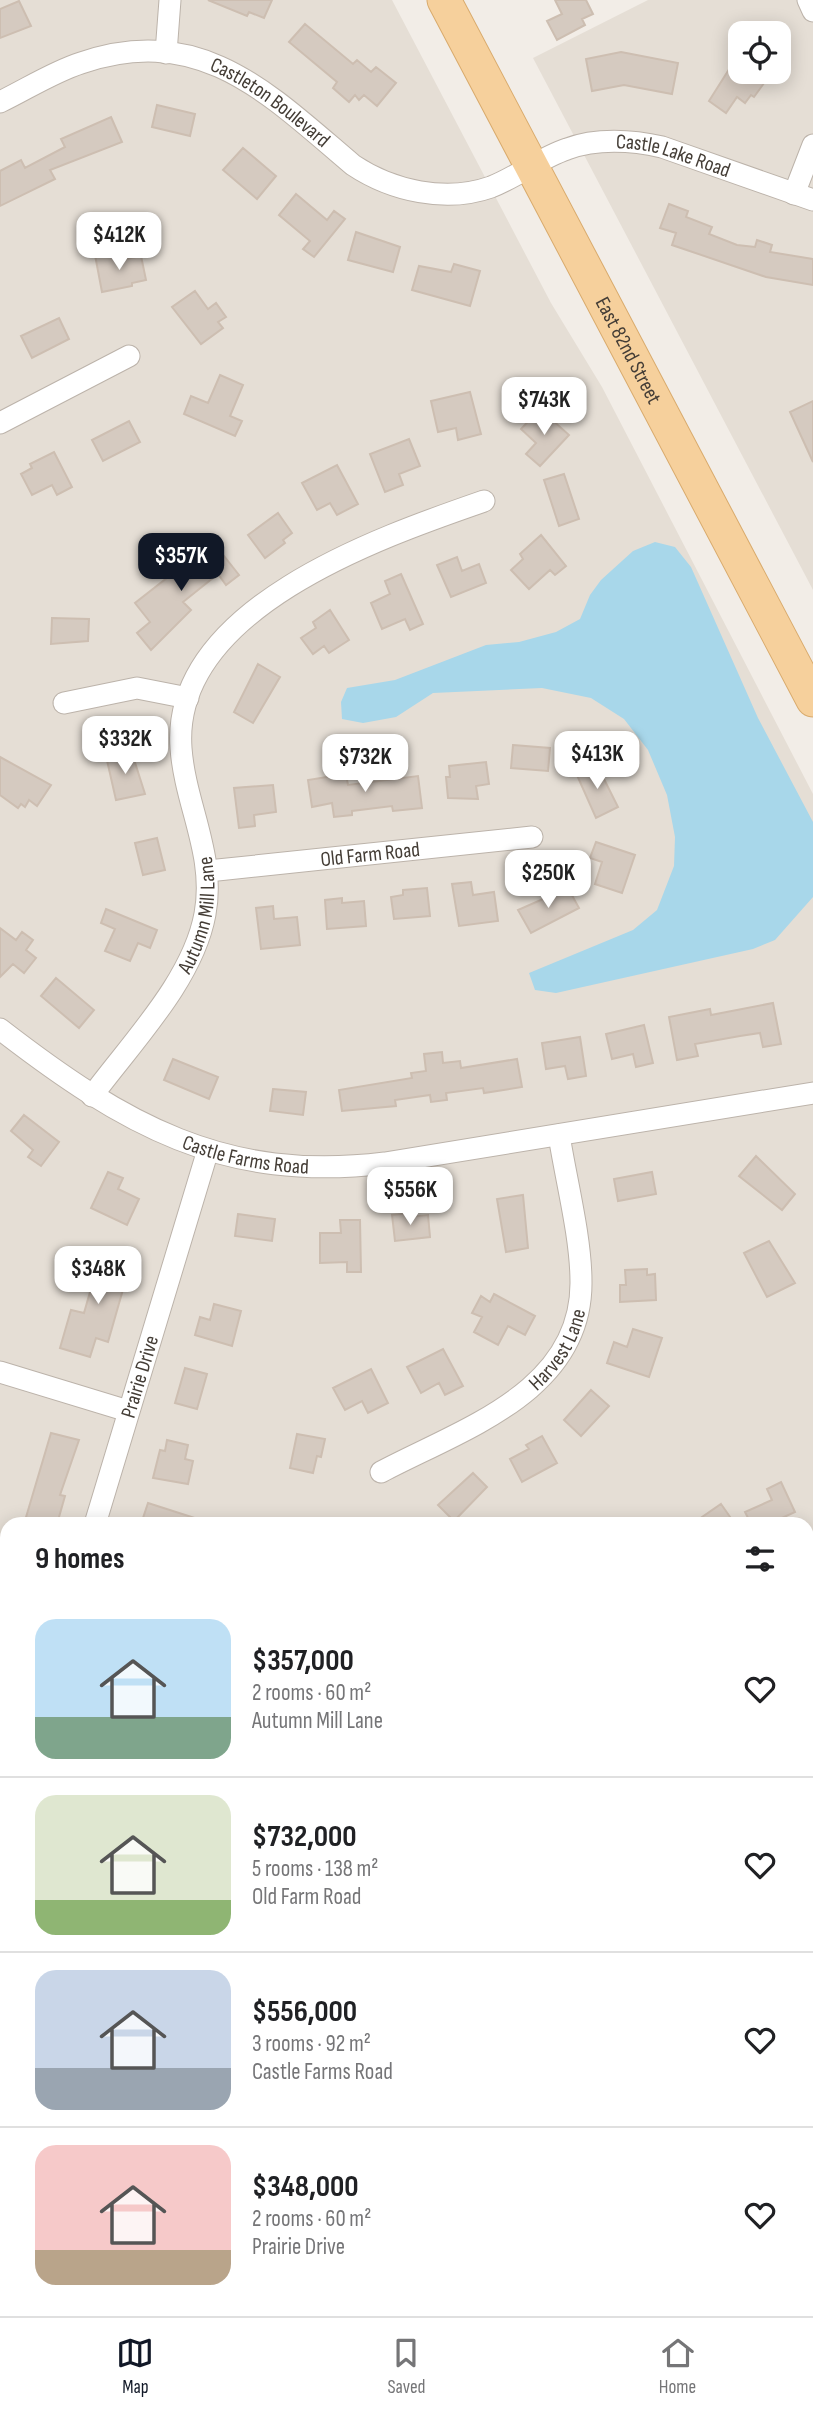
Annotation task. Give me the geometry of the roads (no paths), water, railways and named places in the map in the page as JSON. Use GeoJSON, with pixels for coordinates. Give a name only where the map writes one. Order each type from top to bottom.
{"type":"FeatureCollection","features":[{"type":"Feature","properties":{"kind":"main road","name":"East 82nd Street"},"geometry":{"type":"LineString","coordinates":[[444,0],[813,700]]}},
{"type":"Feature","properties":{"kind":"street"},"geometry":{"type":"LineString","coordinates":[[166,53],[170,0]]}},
{"type":"Feature","properties":{"kind":"street"},"geometry":{"type":"LineString","coordinates":[[808,0],[813,11]]}},
{"type":"Feature","properties":{"kind":"street","name":"Castleton Boulevard"},"geometry":{"type":"LineString","coordinates":[[0,102],[74,66],[98,58],[131,52],[166,53],[208,61],[246,78],[353,165],[390,183],[454,195],[492,187],[532,166]]}},
{"type":"Feature","properties":{"kind":"street","name":"Castle Lake Road"},"geometry":{"type":"LineString","coordinates":[[532,166],[582,145],[636,142],[662,147],[804,197]]}},
{"type":"Feature","properties":{"kind":"street"},"geometry":{"type":"LineString","coordinates":[[804,197],[813,145]]}},
{"type":"Feature","properties":{"kind":"street"},"geometry":{"type":"LineString","coordinates":[[0,423],[129,356]]}},
{"type":"Feature","properties":{"kind":"street","name":"Autumn Mill Lane"},"geometry":{"type":"LineString","coordinates":[[92,1096],[185,970],[197,944],[206,912],[208,871],[182,760],[181,736],[188,698],[196,676],[219,643],[285,591],[371,543],[484,501]]}},
{"type":"Feature","properties":{"kind":"street"},"geometry":{"type":"LineString","coordinates":[[64,703],[137,688],[188,698]]}},
{"type":"Feature","properties":{"kind":"street","name":"Old Farm Road"},"geometry":{"type":"LineString","coordinates":[[208,871],[532,836]]}},
{"type":"Feature","properties":{"kind":"street","name":"Castle Farms Road"},"geometry":{"type":"LineString","coordinates":[[0,1029],[73,1085],[151,1129],[208,1150],[274,1164],[342,1167],[813,1093]]}},
{"type":"Feature","properties":{"kind":"street","name":"Harvest Lane"},"geometry":{"type":"LineString","coordinates":[[381,1472],[523,1396],[548,1373],[563,1352],[576,1321],[581,1280],[559,1135]]}},
{"type":"Feature","properties":{"kind":"street","name":"Prairie Drive"},"geometry":{"type":"LineString","coordinates":[[97,1517],[208,1150]]}},
{"type":"Feature","properties":{"kind":"street"},"geometry":{"type":"LineString","coordinates":[[0,1373],[128,1410]]}},
{"type":"Feature","properties":{"kind":"water"},"geometry":{"type":"Polygon","coordinates":[[[655,542],[675,547],[691,567],[758,718],[813,822],[813,897],[775,940],[753,949],[556,993],[535,990],[529,973],[633,930],[657,910],[674,866],[675,837],[667,795],[648,750],[624,719],[591,698],[542,688],[433,693],[396,717],[363,723],[342,719],[341,702],[347,688],[395,680],[486,645],[519,642],[556,632],[580,619],[590,595],[601,580],[633,551],[655,542]]]}}]}
